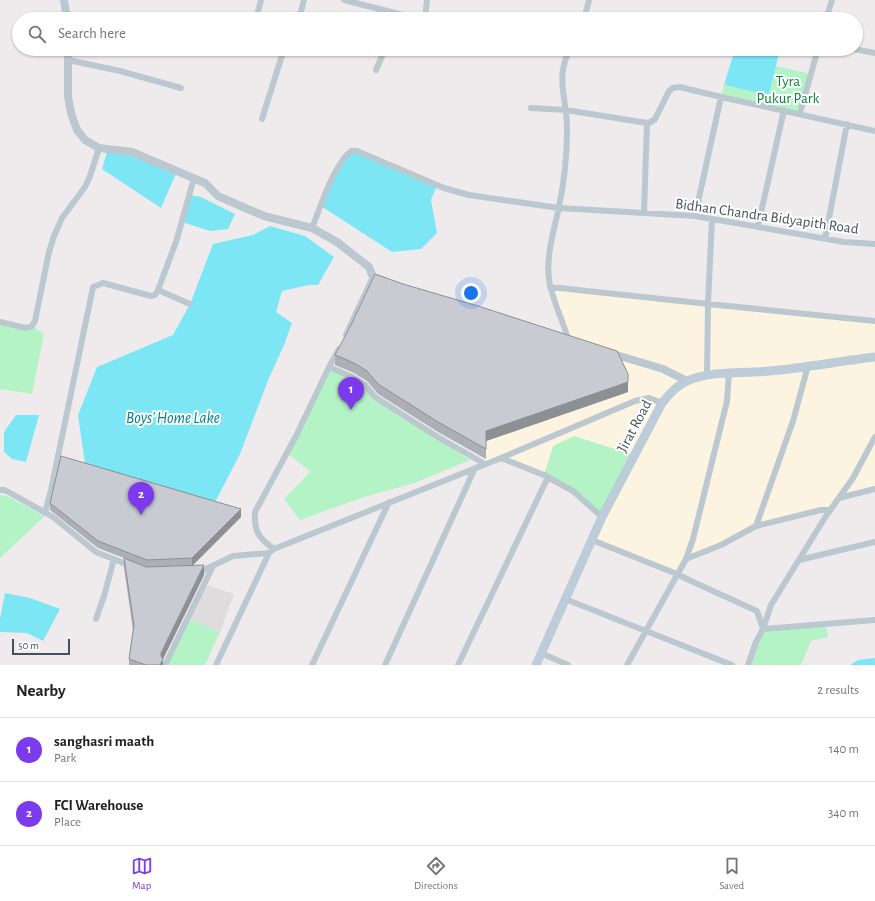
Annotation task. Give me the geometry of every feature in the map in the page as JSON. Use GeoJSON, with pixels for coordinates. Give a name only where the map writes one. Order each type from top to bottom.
{"type":"FeatureCollection","features":[{"type":"Feature","properties":{"kind":"main road","name":"Jirat Road"},"geometry":{"type":"LineString","coordinates":[[536,665],[602,517],[662,403],[672,391],[687,381],[707,375],[769,371],[875,356]]}},
{"type":"Feature","properties":{"kind":"street"},"geometry":{"type":"LineString","coordinates":[[64,0],[66,12]]}},
{"type":"Feature","properties":{"kind":"street"},"geometry":{"type":"LineString","coordinates":[[258,12],[261,0]]}},
{"type":"Feature","properties":{"kind":"street"},"geometry":{"type":"LineString","coordinates":[[301,12],[304,0]]}},
{"type":"Feature","properties":{"kind":"street"},"geometry":{"type":"LineString","coordinates":[[344,0],[384,12]]}},
{"type":"Feature","properties":{"kind":"street"},"geometry":{"type":"LineString","coordinates":[[426,12],[427,0]]}},
{"type":"Feature","properties":{"kind":"street"},"geometry":{"type":"LineString","coordinates":[[586,12],[589,0]]}},
{"type":"Feature","properties":{"kind":"street"},"geometry":{"type":"LineString","coordinates":[[828,12],[832,0]]}},
{"type":"Feature","properties":{"kind":"street"},"geometry":{"type":"LineString","coordinates":[[863,51],[875,53]]}},
{"type":"Feature","properties":{"kind":"street"},"geometry":{"type":"LineString","coordinates":[[68,56],[68,96],[77,130],[85,140],[99,148],[132,152],[194,178],[205,183],[218,196],[264,216],[312,228],[338,242],[369,267],[373,277],[347,333],[296,436],[255,512],[257,532],[262,541],[271,551]]}},
{"type":"Feature","properties":{"kind":"street"},"geometry":{"type":"LineString","coordinates":[[262,119],[282,56]]}},
{"type":"Feature","properties":{"kind":"street"},"geometry":{"type":"LineString","coordinates":[[376,70],[381,56]]}},
{"type":"Feature","properties":{"kind":"street"},"geometry":{"type":"LineString","coordinates":[[566,56],[562,72],[561,84],[566,110],[567,132],[565,173],[552,239],[548,277],[568,339]]}},
{"type":"Feature","properties":{"kind":"street"},"geometry":{"type":"LineString","coordinates":[[800,114],[816,56]]}},
{"type":"Feature","properties":{"kind":"street"},"geometry":{"type":"LineString","coordinates":[[68,60],[120,71],[181,88]]}},
{"type":"Feature","properties":{"kind":"street"},"geometry":{"type":"LineString","coordinates":[[531,108],[566,110],[647,123],[655,119],[669,91],[680,86],[721,97],[875,131]]}},
{"type":"Feature","properties":{"kind":"street"},"geometry":{"type":"LineString","coordinates":[[695,216],[721,97]]}},
{"type":"Feature","properties":{"kind":"street"},"geometry":{"type":"LineString","coordinates":[[758,226],[784,110]]}},
{"type":"Feature","properties":{"kind":"street"},"geometry":{"type":"LineString","coordinates":[[644,213],[647,123]]}},
{"type":"Feature","properties":{"kind":"street"},"geometry":{"type":"LineString","coordinates":[[825,239],[847,124]]}},
{"type":"Feature","properties":{"kind":"street"},"geometry":{"type":"LineString","coordinates":[[0,322],[26,328],[32,326],[35,321],[54,236],[62,218],[85,186],[90,176],[99,148]]}},
{"type":"Feature","properties":{"kind":"street","name":"Bidhan Chandra Bidyapith Road"},"geometry":{"type":"LineString","coordinates":[[312,228],[330,184],[344,157],[351,151],[357,151],[456,192],[559,208],[712,218],[825,239],[875,244]]}},
{"type":"Feature","properties":{"kind":"street"},"geometry":{"type":"LineString","coordinates":[[45,513],[93,287],[103,283],[151,296],[154,295],[158,290],[176,242],[194,178]]}},
{"type":"Feature","properties":{"kind":"street"},"geometry":{"type":"LineString","coordinates":[[707,375],[708,304],[712,218]]}},
{"type":"Feature","properties":{"kind":"street"},"geometry":{"type":"LineString","coordinates":[[373,277],[392,284]]}},
{"type":"Feature","properties":{"kind":"street"},"geometry":{"type":"LineString","coordinates":[[550,287],[875,321]]}},
{"type":"Feature","properties":{"kind":"street"},"geometry":{"type":"LineString","coordinates":[[158,290],[190,304]]}},
{"type":"Feature","properties":{"kind":"street"},"geometry":{"type":"LineString","coordinates":[[603,351],[663,368],[687,381]]}},
{"type":"Feature","properties":{"kind":"street"},"geometry":{"type":"LineString","coordinates":[[756,526],[794,421],[808,366]]}},
{"type":"Feature","properties":{"kind":"street"},"geometry":{"type":"LineString","coordinates":[[329,367],[352,377],[365,385],[375,397],[436,436],[485,464]]}},
{"type":"Feature","properties":{"kind":"street"},"geometry":{"type":"LineString","coordinates":[[627,665],[645,630],[675,581],[686,559],[693,539],[727,401],[729,373]]}},
{"type":"Feature","properties":{"kind":"street"},"geometry":{"type":"LineString","coordinates":[[189,570],[204,570],[233,556],[271,551],[501,458],[636,400],[649,398],[662,403]]}},
{"type":"Feature","properties":{"kind":"street"},"geometry":{"type":"LineString","coordinates":[[748,665],[756,642],[764,629],[771,606],[830,510],[853,478],[875,437]]}},
{"type":"Feature","properties":{"kind":"street"},"geometry":{"type":"LineString","coordinates":[[501,458],[548,478],[573,492],[602,517]]}},
{"type":"Feature","properties":{"kind":"street"},"geometry":{"type":"LineString","coordinates":[[385,665],[475,468]]}},
{"type":"Feature","properties":{"kind":"street"},"geometry":{"type":"LineString","coordinates":[[458,665],[548,478]]}},
{"type":"Feature","properties":{"kind":"street"},"geometry":{"type":"LineString","coordinates":[[839,498],[875,489]]}},
{"type":"Feature","properties":{"kind":"street"},"geometry":{"type":"LineString","coordinates":[[0,490],[5,490],[45,513],[81,539],[96,552],[139,569]]}},
{"type":"Feature","properties":{"kind":"street"},"geometry":{"type":"LineString","coordinates":[[312,665],[389,502]]}},
{"type":"Feature","properties":{"kind":"street"},"geometry":{"type":"LineString","coordinates":[[686,559],[721,545],[756,526],[821,510],[830,510]]}},
{"type":"Feature","properties":{"kind":"street"},"geometry":{"type":"LineString","coordinates":[[592,540],[678,574],[757,611],[764,629]]}},
{"type":"Feature","properties":{"kind":"street"},"geometry":{"type":"LineString","coordinates":[[799,560],[875,542]]}},
{"type":"Feature","properties":{"kind":"street"},"geometry":{"type":"LineString","coordinates":[[216,665],[271,551]]}},
{"type":"Feature","properties":{"kind":"street"},"geometry":{"type":"LineString","coordinates":[[96,619],[114,560]]}},
{"type":"Feature","properties":{"kind":"street"},"geometry":{"type":"LineString","coordinates":[[164,665],[213,566]]}},
{"type":"Feature","properties":{"kind":"street"},"geometry":{"type":"LineString","coordinates":[[566,599],[732,665]]}},
{"type":"Feature","properties":{"kind":"street"},"geometry":{"type":"LineString","coordinates":[[764,629],[875,620]]}},
{"type":"Feature","properties":{"kind":"street"},"geometry":{"type":"LineString","coordinates":[[541,653],[568,665]]}},
{"type":"Feature","properties":{"kind":"shaded area"},"geometry":{"type":"Polygon","coordinates":[[[550,287],[875,321],[875,489],[839,498],[830,510],[756,526],[686,559],[677,574],[592,540],[634,456],[544,475],[501,458],[485,464],[486,441],[628,392],[568,339],[550,287]]]}},
{"type":"Feature","properties":{"kind":"shaded area"},"geometry":{"type":"Polygon","coordinates":[[[204,584],[234,594],[220,632],[187,618],[204,584]]]}},
{"type":"Feature","properties":{"kind":"green space","name":"Tyra Pukur Park"},"geometry":{"type":"Polygon","coordinates":[[[776,66],[811,74],[800,113],[721,97],[724,85],[769,95],[776,66]]]}},
{"type":"Feature","properties":{"kind":"green space"},"geometry":{"type":"Polygon","coordinates":[[[0,322],[32,326],[44,334],[32,394],[0,389],[0,322]]]}},
{"type":"Feature","properties":{"kind":"green space"},"geometry":{"type":"Polygon","coordinates":[[[329,367],[470,460],[414,483],[361,498],[300,520],[284,499],[310,472],[316,476],[287,453],[329,367]]]}},
{"type":"Feature","properties":{"kind":"green space"},"geometry":{"type":"Polygon","coordinates":[[[574,436],[634,455],[602,517],[573,491],[544,475],[553,446],[574,436]]]}},
{"type":"Feature","properties":{"kind":"green space"},"geometry":{"type":"Polygon","coordinates":[[[0,495],[7,496],[45,516],[0,558],[0,495]]]}},
{"type":"Feature","properties":{"kind":"green space"},"geometry":{"type":"Polygon","coordinates":[[[187,618],[220,632],[205,665],[165,665],[187,618]]]}},
{"type":"Feature","properties":{"kind":"green space"},"geometry":{"type":"Polygon","coordinates":[[[826,624],[828,637],[811,641],[801,665],[749,665],[763,629],[826,624]]]}},
{"type":"Feature","properties":{"kind":"water"},"geometry":{"type":"Polygon","coordinates":[[[733,56],[778,56],[769,95],[724,85],[733,56]]]}},
{"type":"Feature","properties":{"kind":"water"},"geometry":{"type":"Polygon","coordinates":[[[108,149],[177,171],[161,208],[102,169],[108,149]]]}},
{"type":"Feature","properties":{"kind":"water"},"geometry":{"type":"Polygon","coordinates":[[[351,151],[437,185],[431,200],[437,233],[421,249],[392,252],[321,206],[330,184],[351,151]]]}},
{"type":"Feature","properties":{"kind":"water"},"geometry":{"type":"Polygon","coordinates":[[[189,195],[201,197],[235,214],[228,229],[210,231],[182,222],[189,195]]]}},
{"type":"Feature","properties":{"kind":"water","name":"Boys' Home Lake"},"geometry":{"type":"Polygon","coordinates":[[[270,226],[305,236],[334,257],[318,285],[309,285],[282,291],[276,312],[292,323],[240,454],[212,508],[86,471],[78,415],[97,367],[173,335],[190,304],[213,244],[253,235],[270,226]]]}},
{"type":"Feature","properties":{"kind":"water"},"geometry":{"type":"Polygon","coordinates":[[[16,415],[39,415],[26,462],[12,459],[4,452],[4,432],[16,415]]]}},
{"type":"Feature","properties":{"kind":"water"},"geometry":{"type":"Polygon","coordinates":[[[5,593],[30,598],[60,609],[43,641],[27,633],[0,632],[0,619],[5,593]]]}},
{"type":"Feature","properties":{"kind":"water"},"geometry":{"type":"Polygon","coordinates":[[[875,658],[875,665],[850,665],[858,660],[875,658]]]}},
{"type":"Feature","properties":{"kind":"building"},"geometry":{"type":"Polygon","coordinates":[[[375,274],[617,351],[628,374],[628,382],[486,431],[486,449],[438,422],[378,384],[367,371],[354,363],[335,355],[375,274]]]}},
{"type":"Feature","properties":{"kind":"building"},"geometry":{"type":"Polygon","coordinates":[[[61,456],[241,509],[192,558],[147,560],[98,541],[50,503],[61,456]]]}},
{"type":"Feature","properties":{"kind":"building"},"geometry":{"type":"Polygon","coordinates":[[[124,558],[146,567],[204,565],[161,653],[163,659],[160,665],[146,665],[129,659],[134,625],[124,558]]]}},
{"type":"Feature","properties":{"kind":"place","name":"sanghasri maath"},"geometry":{"type":"Point","coordinates":[351,410]}},
{"type":"Feature","properties":{"kind":"place","name":"FCI Warehouse"},"geometry":{"type":"Point","coordinates":[141,515]}}]}
